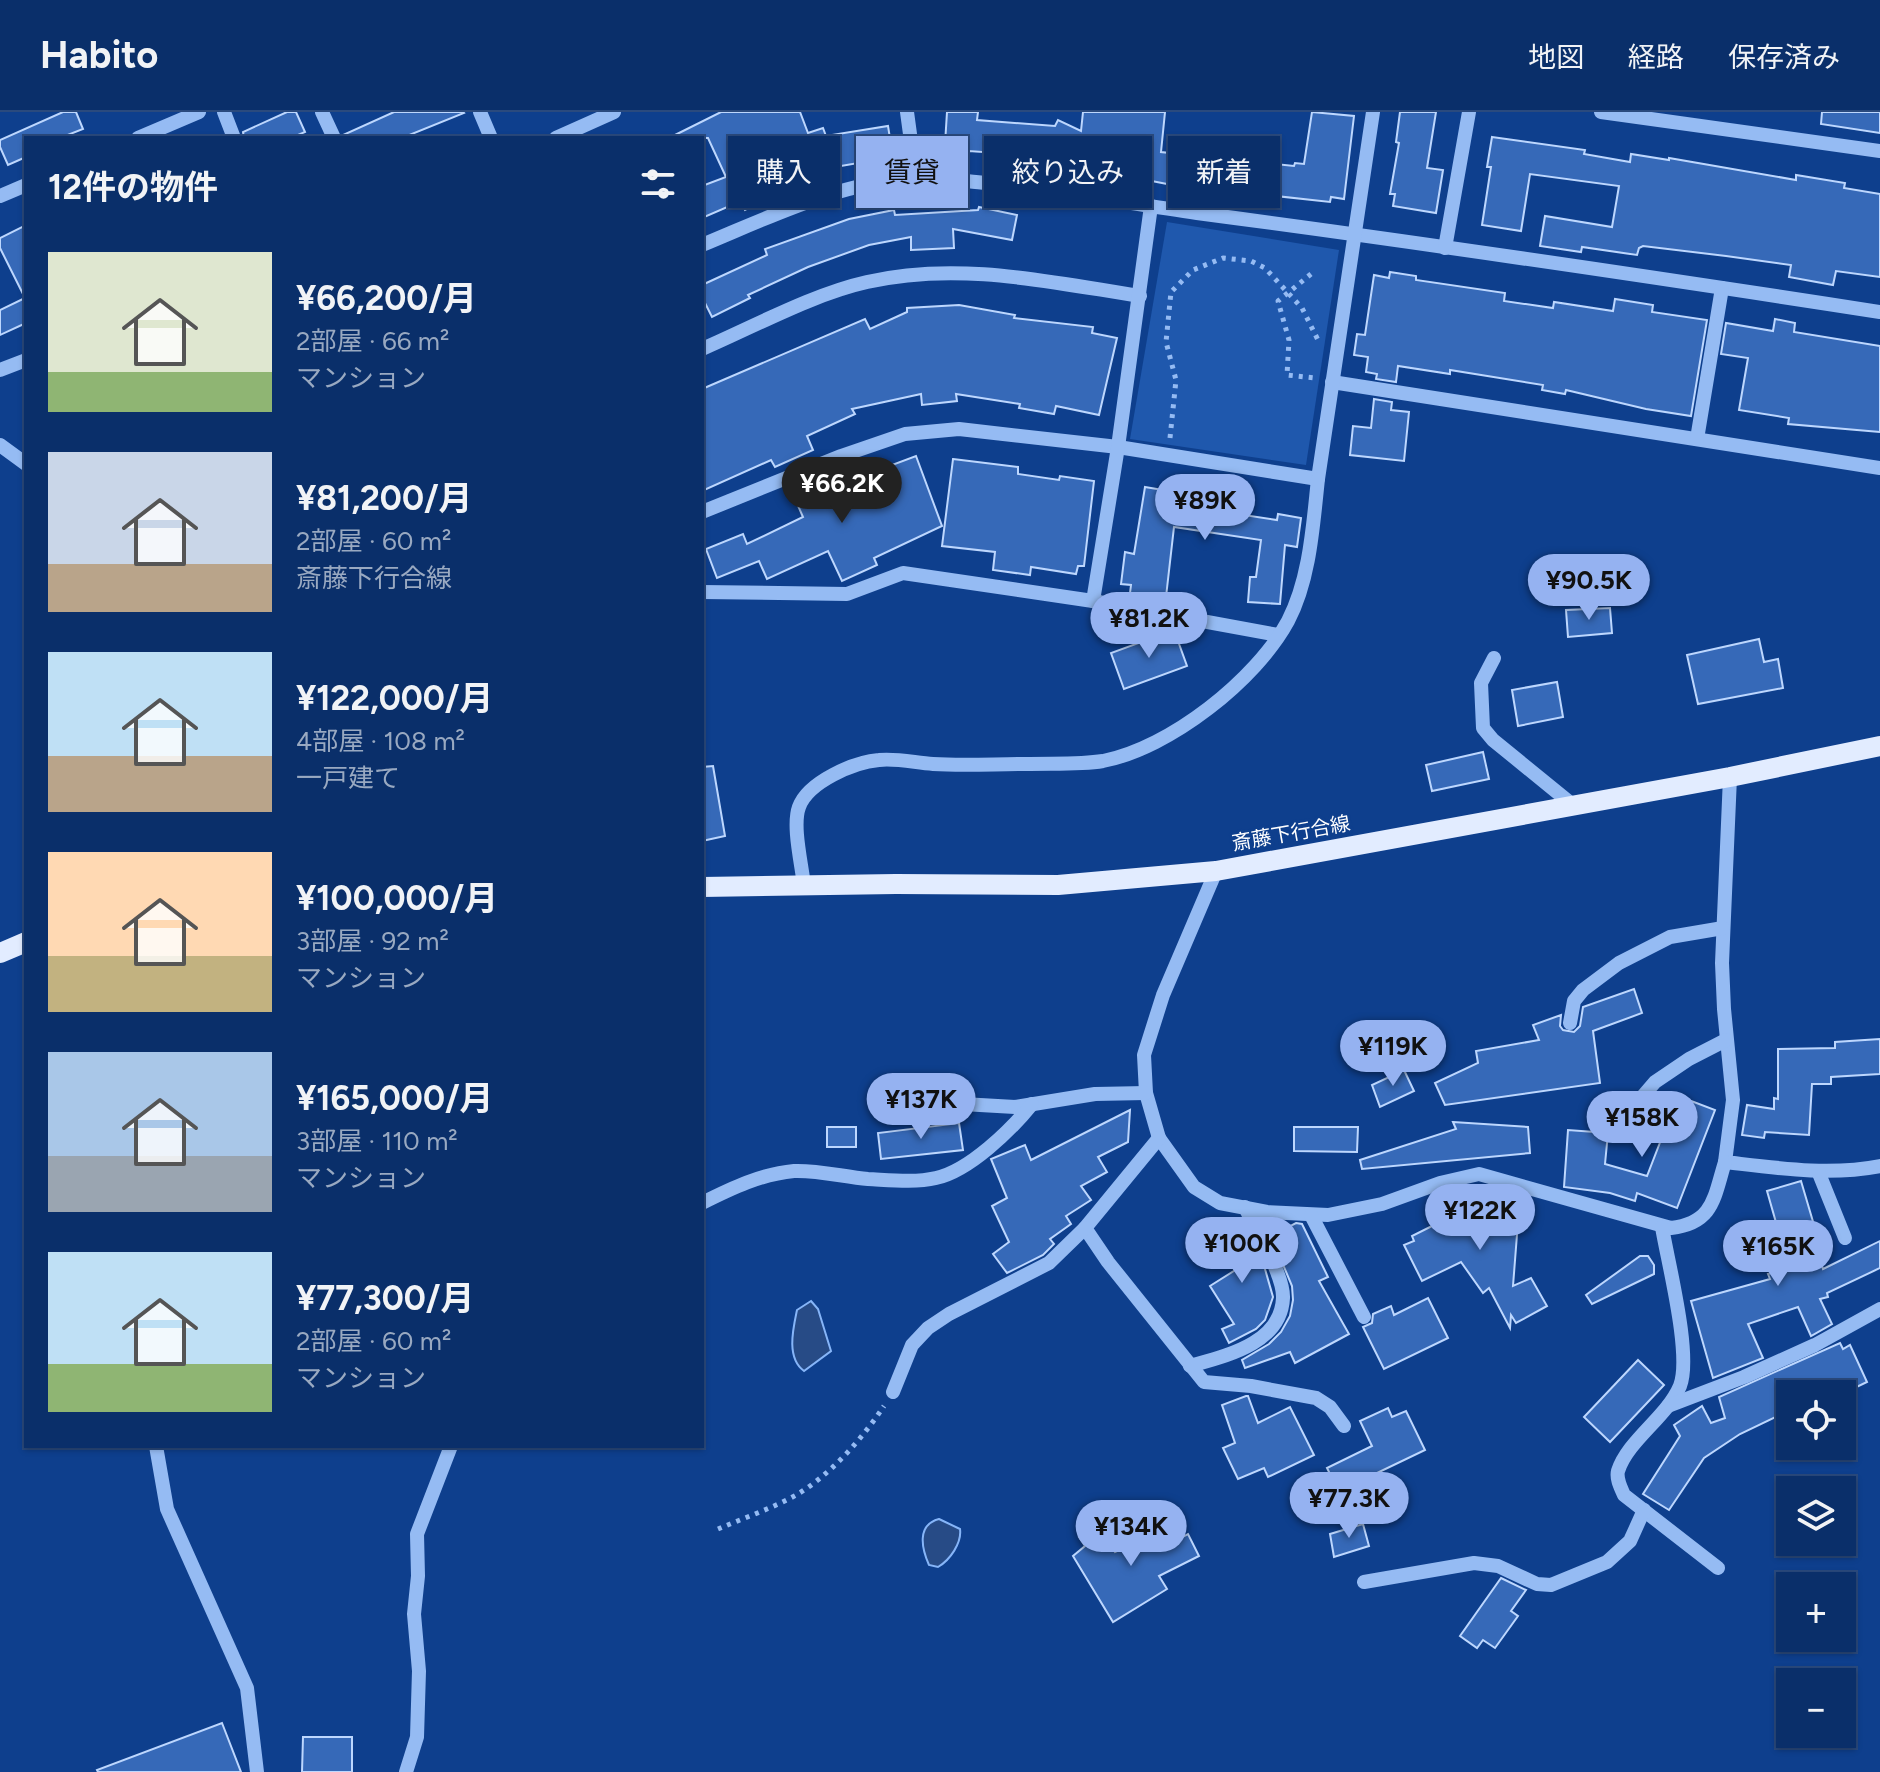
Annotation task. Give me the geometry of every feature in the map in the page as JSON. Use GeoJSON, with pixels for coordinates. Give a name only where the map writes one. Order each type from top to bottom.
{"type":"FeatureCollection","features":[{"type":"Feature","properties":{"kind":"main road","name":"斎藤下行合線"},"geometry":{"type":"LineString","coordinates":[[704,887],[1058,885],[1216,871],[1730,777],[1880,746]]}},
{"type":"Feature","properties":{"kind":"main road"},"geometry":{"type":"LineString","coordinates":[[0,953],[24,943]]}},
{"type":"Feature","properties":{"kind":"street"},"geometry":{"type":"LineString","coordinates":[[143,136],[199,112]]}},
{"type":"Feature","properties":{"kind":"street"},"geometry":{"type":"LineString","coordinates":[[224,112],[233,136]]}},
{"type":"Feature","properties":{"kind":"street"},"geometry":{"type":"LineString","coordinates":[[322,112],[333,136]]}},
{"type":"Feature","properties":{"kind":"street"},"geometry":{"type":"LineString","coordinates":[[480,112],[490,136]]}},
{"type":"Feature","properties":{"kind":"street"},"geometry":{"type":"LineString","coordinates":[[560,136],[614,112]]}},
{"type":"Feature","properties":{"kind":"street"},"geometry":{"type":"LineString","coordinates":[[907,112],[910,136]]}},
{"type":"Feature","properties":{"kind":"street"},"geometry":{"type":"LineString","coordinates":[[804,886],[797,824],[799,806],[816,786],[835,772],[878,760],[936,765],[1102,761],[1139,751],[1211,704],[1252,669],[1278,635],[1288,620],[1299,592],[1313,524],[1373,112]]}},
{"type":"Feature","properties":{"kind":"street"},"geometry":{"type":"LineString","coordinates":[[1445,248],[1469,112]]}},
{"type":"Feature","properties":{"kind":"street"},"geometry":{"type":"LineString","coordinates":[[1601,112],[1880,151]]}},
{"type":"Feature","properties":{"kind":"street"},"geometry":{"type":"LineString","coordinates":[[0,196],[24,186]]}},
{"type":"Feature","properties":{"kind":"street"},"geometry":{"type":"LineString","coordinates":[[704,244],[801,204],[856,188]]}},
{"type":"Feature","properties":{"kind":"street"},"geometry":{"type":"LineString","coordinates":[[1152,206],[1356,233],[1880,312]]}},
{"type":"Feature","properties":{"kind":"street"},"geometry":{"type":"LineString","coordinates":[[1093,601],[1151,208]]}},
{"type":"Feature","properties":{"kind":"street"},"geometry":{"type":"LineString","coordinates":[[704,348],[835,291],[904,274],[968,272],[1140,296]]}},
{"type":"Feature","properties":{"kind":"street"},"geometry":{"type":"LineString","coordinates":[[1697,439],[1722,288]]}},
{"type":"Feature","properties":{"kind":"street"},"geometry":{"type":"LineString","coordinates":[[0,370],[24,361]]}},
{"type":"Feature","properties":{"kind":"street"},"geometry":{"type":"LineString","coordinates":[[1332,382],[1880,468]]}},
{"type":"Feature","properties":{"kind":"street"},"geometry":{"type":"LineString","coordinates":[[704,511],[841,456],[905,434],[959,429],[1118,447],[1318,479]]}},
{"type":"Feature","properties":{"kind":"street"},"geometry":{"type":"LineString","coordinates":[[0,445],[24,463]]}},
{"type":"Feature","properties":{"kind":"street"},"geometry":{"type":"LineString","coordinates":[[704,592],[847,594],[903,573],[1093,601],[1278,635]]}},
{"type":"Feature","properties":{"kind":"street"},"geometry":{"type":"LineString","coordinates":[[1494,658],[1481,683],[1483,728],[1574,806]]}},
{"type":"Feature","properties":{"kind":"street"},"geometry":{"type":"LineString","coordinates":[[1216,871],[1163,995],[1144,1055],[1146,1093],[1159,1138],[1194,1187],[1220,1203],[1328,1215],[1382,1204],[1440,1183],[1479,1174],[1662,1227],[1688,1226],[1702,1219],[1710,1208],[1725,1162],[1733,1100],[1723,994],[1730,777]]}},
{"type":"Feature","properties":{"kind":"street"},"geometry":{"type":"LineString","coordinates":[[1570,1023],[1574,1001],[1583,990],[1619,963],[1670,937],[1723,928]]}},
{"type":"Feature","properties":{"kind":"street"},"geometry":{"type":"LineString","coordinates":[[1624,1118],[1655,1082],[1689,1059],[1726,1040]]}},
{"type":"Feature","properties":{"kind":"street"},"geometry":{"type":"LineString","coordinates":[[945,1103],[1015,1107],[1095,1094],[1146,1093]]}},
{"type":"Feature","properties":{"kind":"street"},"geometry":{"type":"LineString","coordinates":[[704,1202],[744,1181],[795,1171],[869,1179],[936,1178],[957,1169],[984,1151],[1016,1124],[1032,1104]]}},
{"type":"Feature","properties":{"kind":"street"},"geometry":{"type":"LineString","coordinates":[[893,1392],[912,1345],[928,1328],[1049,1263],[1085,1228],[1159,1138]]}},
{"type":"Feature","properties":{"kind":"street"},"geometry":{"type":"LineString","coordinates":[[1725,1162],[1818,1171],[1861,1170],[1880,1166]]}},
{"type":"Feature","properties":{"kind":"street"},"geometry":{"type":"LineString","coordinates":[[1818,1171],[1845,1238]]}},
{"type":"Feature","properties":{"kind":"street"},"geometry":{"type":"LineString","coordinates":[[1190,1366],[1236,1352],[1266,1335],[1280,1315],[1283,1296],[1277,1275],[1245,1207]]}},
{"type":"Feature","properties":{"kind":"street"},"geometry":{"type":"LineString","coordinates":[[1311,1215],[1364,1317]]}},
{"type":"Feature","properties":{"kind":"street"},"geometry":{"type":"LineString","coordinates":[[1662,1227],[1684,1365],[1681,1382],[1667,1406],[1627,1456],[1618,1472],[1618,1480],[1624,1495],[1718,1568]]}},
{"type":"Feature","properties":{"kind":"street"},"geometry":{"type":"LineString","coordinates":[[1085,1228],[1108,1262],[1204,1382],[1251,1386],[1316,1398],[1330,1407],[1344,1426]]}},
{"type":"Feature","properties":{"kind":"street"},"geometry":{"type":"LineString","coordinates":[[1667,1406],[1744,1377],[1815,1345],[1880,1309]]}},
{"type":"Feature","properties":{"kind":"street"},"geometry":{"type":"LineString","coordinates":[[156,1448],[167,1509],[247,1688],[257,1772]]}},
{"type":"Feature","properties":{"kind":"street"},"geometry":{"type":"LineString","coordinates":[[406,1772],[417,1737],[419,1671],[414,1614],[418,1576],[417,1534],[450,1448]]}},
{"type":"Feature","properties":{"kind":"street"},"geometry":{"type":"LineString","coordinates":[[1364,1582],[1474,1563],[1498,1566],[1537,1584],[1551,1585],[1607,1562],[1630,1541],[1644,1510]]}},
{"type":"Feature","properties":{"kind":"path"},"geometry":{"type":"LineString","coordinates":[[1168,455],[1176,380],[1166,342],[1171,292],[1193,270],[1223,258],[1238,258],[1265,268],[1289,292],[1309,321],[1318,341]]}},
{"type":"Feature","properties":{"kind":"path"},"geometry":{"type":"LineString","coordinates":[[1311,274],[1278,301],[1289,340],[1287,375],[1332,382]]}},
{"type":"Feature","properties":{"kind":"path"},"geometry":{"type":"LineString","coordinates":[[1314,377],[1315,368]]}},
{"type":"Feature","properties":{"kind":"path"},"geometry":{"type":"LineString","coordinates":[[718,1529],[796,1495],[820,1478],[857,1442],[893,1392]]}},
{"type":"Feature","properties":{"kind":"shaded area"},"geometry":{"type":"Polygon","coordinates":[[[1167,222],[1339,250],[1306,465],[1130,439],[1167,222]]]}},
{"type":"Feature","properties":{"kind":"shaded area"},"geometry":{"type":"Polygon","coordinates":[[[811,1301],[818,1309],[831,1351],[804,1371],[795,1359],[793,1334],[797,1310],[811,1301]]]}},
{"type":"Feature","properties":{"kind":"shaded area"},"geometry":{"type":"Polygon","coordinates":[[[939,1519],[960,1529],[960,1534],[954,1551],[938,1567],[929,1565],[923,1538],[927,1526],[939,1519]]]}},
{"type":"Feature","properties":{"kind":"building"},"geometry":{"type":"Polygon","coordinates":[[[63,112],[76,112],[83,129],[65,136],[24,136],[24,158],[8,165],[0,140],[63,112]]]}},
{"type":"Feature","properties":{"kind":"building"},"geometry":{"type":"Polygon","coordinates":[[[287,112],[296,112],[305,132],[296,136],[244,136],[243,132],[287,112]]]}},
{"type":"Feature","properties":{"kind":"building"},"geometry":{"type":"Polygon","coordinates":[[[394,112],[464,113],[407,136],[343,135],[394,112]]]}},
{"type":"Feature","properties":{"kind":"building"},"geometry":{"type":"Polygon","coordinates":[[[721,112],[800,112],[808,133],[823,128],[826,136],[728,136],[728,207],[704,217],[704,185],[726,177],[708,138],[673,136],[721,112]]]}},
{"type":"Feature","properties":{"kind":"building"},"geometry":{"type":"Polygon","coordinates":[[[947,112],[978,112],[977,120],[1055,126],[1058,120],[1081,131],[1083,112],[1165,112],[1161,152],[1168,153],[1168,184],[1152,181],[1152,136],[984,136],[984,152],[969,151],[968,161],[968,136],[946,136],[947,112]]]}},
{"type":"Feature","properties":{"kind":"building"},"geometry":{"type":"Polygon","coordinates":[[[1312,112],[1354,116],[1344,199],[1331,197],[1330,202],[1280,196],[1280,165],[1304,164],[1312,112]]]}},
{"type":"Feature","properties":{"kind":"building"},"geometry":{"type":"Polygon","coordinates":[[[1400,112],[1436,112],[1427,168],[1443,170],[1436,213],[1393,206],[1395,194],[1390,194],[1399,143],[1396,142],[1400,112]]]}},
{"type":"Feature","properties":{"kind":"building"},"geometry":{"type":"Polygon","coordinates":[[[1822,112],[1880,112],[1880,133],[1821,124],[1822,112]]]}},
{"type":"Feature","properties":{"kind":"building"},"geometry":{"type":"Polygon","coordinates":[[[888,126],[890,136],[856,136],[856,163],[840,166],[840,136],[826,136],[888,126]]]}},
{"type":"Feature","properties":{"kind":"building"},"geometry":{"type":"Polygon","coordinates":[[[1492,137],[1585,150],[1584,154],[1630,162],[1631,154],[1796,180],[1796,175],[1845,183],[1844,188],[1880,194],[1880,277],[1836,271],[1833,285],[1789,277],[1791,265],[1726,256],[1643,246],[1637,255],[1582,247],[1581,252],[1540,246],[1545,216],[1612,227],[1619,186],[1530,174],[1521,231],[1482,225],[1492,137]]]}},
{"type":"Feature","properties":{"kind":"building"},"geometry":{"type":"Polygon","coordinates":[[[979,207],[1017,215],[1012,240],[953,229],[954,248],[911,250],[911,237],[869,245],[808,267],[748,295],[750,298],[712,317],[704,301],[704,284],[767,255],[765,249],[849,219],[894,210],[895,215],[978,210],[979,207]]]}},
{"type":"Feature","properties":{"kind":"building"},"geometry":{"type":"Polygon","coordinates":[[[24,226],[24,296],[0,248],[0,238],[24,226]]]}},
{"type":"Feature","properties":{"kind":"building"},"geometry":{"type":"Polygon","coordinates":[[[1390,272],[1416,276],[1416,280],[1505,293],[1504,301],[1553,308],[1554,302],[1613,311],[1615,299],[1653,305],[1652,312],[1707,320],[1691,416],[1566,390],[1565,394],[1542,390],[1543,385],[1450,370],[1450,374],[1398,366],[1396,382],[1376,379],[1377,374],[1366,372],[1368,357],[1354,355],[1357,334],[1365,335],[1374,275],[1389,278],[1390,272]]]}},
{"type":"Feature","properties":{"kind":"building"},"geometry":{"type":"Polygon","coordinates":[[[24,298],[24,324],[0,335],[0,310],[24,298]]]}},
{"type":"Feature","properties":{"kind":"building"},"geometry":{"type":"Polygon","coordinates":[[[959,305],[1015,315],[1014,318],[1093,327],[1092,333],[1117,338],[1099,415],[1056,406],[1054,414],[1019,408],[1020,404],[956,394],[957,401],[922,405],[921,394],[852,409],[855,414],[807,436],[813,450],[775,467],[771,460],[704,490],[704,388],[865,319],[870,329],[907,312],[907,308],[959,305]]]}},
{"type":"Feature","properties":{"kind":"building"},"geometry":{"type":"Polygon","coordinates":[[[1775,319],[1795,323],[1794,332],[1880,346],[1880,432],[1788,424],[1789,418],[1739,410],[1748,358],[1721,354],[1726,323],[1773,331],[1775,319]]]}},
{"type":"Feature","properties":{"kind":"building"},"geometry":{"type":"Polygon","coordinates":[[[1374,399],[1392,402],[1391,410],[1409,412],[1404,461],[1350,455],[1353,426],[1371,428],[1374,399]]]}},
{"type":"Feature","properties":{"kind":"building"},"geometry":{"type":"Polygon","coordinates":[[[916,456],[942,526],[874,558],[877,565],[842,581],[828,551],[767,579],[759,561],[717,578],[706,549],[743,534],[747,544],[803,517],[796,501],[916,456]]]}},
{"type":"Feature","properties":{"kind":"building"},"geometry":{"type":"Polygon","coordinates":[[[953,459],[1018,467],[1018,474],[1094,481],[1084,566],[1078,566],[1076,574],[1031,567],[1030,575],[993,570],[995,552],[942,546],[953,459]]]}},
{"type":"Feature","properties":{"kind":"building"},"geometry":{"type":"Polygon","coordinates":[[[1145,487],[1181,493],[1180,497],[1238,506],[1237,514],[1277,520],[1278,514],[1301,518],[1297,547],[1285,545],[1280,604],[1248,602],[1250,577],[1256,577],[1261,540],[1174,527],[1166,597],[1130,593],[1131,585],[1121,584],[1125,552],[1134,554],[1145,487]]]}},
{"type":"Feature","properties":{"kind":"building"},"geometry":{"type":"Polygon","coordinates":[[[1610,608],[1612,633],[1568,637],[1566,610],[1610,608]]]}},
{"type":"Feature","properties":{"kind":"building"},"geometry":{"type":"Polygon","coordinates":[[[1174,630],[1187,666],[1124,689],[1111,653],[1174,630]]]}},
{"type":"Feature","properties":{"kind":"building"},"geometry":{"type":"Polygon","coordinates":[[[1759,639],[1764,662],[1778,659],[1783,688],[1698,704],[1687,655],[1759,639]]]}},
{"type":"Feature","properties":{"kind":"building"},"geometry":{"type":"Polygon","coordinates":[[[1557,682],[1563,717],[1518,726],[1512,690],[1557,682]]]}},
{"type":"Feature","properties":{"kind":"building"},"geometry":{"type":"Polygon","coordinates":[[[1483,752],[1489,779],[1432,791],[1426,765],[1483,752]]]}},
{"type":"Feature","properties":{"kind":"building"},"geometry":{"type":"Polygon","coordinates":[[[713,766],[725,836],[704,841],[704,767],[713,766]]]}},
{"type":"Feature","properties":{"kind":"building"},"geometry":{"type":"Polygon","coordinates":[[[1634,989],[1642,1013],[1593,1031],[1600,1083],[1445,1105],[1435,1083],[1478,1063],[1476,1051],[1539,1040],[1533,1025],[1561,1015],[1560,1026],[1563,1030],[1574,1032],[1580,1026],[1583,1007],[1634,989]]]}},
{"type":"Feature","properties":{"kind":"building"},"geometry":{"type":"Polygon","coordinates":[[[1880,1039],[1880,1074],[1831,1077],[1831,1084],[1812,1084],[1809,1135],[1765,1132],[1764,1138],[1742,1135],[1747,1105],[1774,1109],[1774,1098],[1778,1099],[1778,1049],[1835,1048],[1835,1042],[1880,1039]]]}},
{"type":"Feature","properties":{"kind":"building"},"geometry":{"type":"Polygon","coordinates":[[[1404,1070],[1414,1091],[1380,1107],[1372,1085],[1404,1070]]]}},
{"type":"Feature","properties":{"kind":"building"},"geometry":{"type":"Polygon","coordinates":[[[1678,1096],[1715,1110],[1677,1208],[1637,1193],[1635,1201],[1610,1193],[1564,1187],[1568,1130],[1608,1133],[1605,1164],[1647,1176],[1678,1096]]]}},
{"type":"Feature","properties":{"kind":"building"},"geometry":{"type":"Polygon","coordinates":[[[1130,1110],[1128,1142],[1098,1157],[1107,1172],[1081,1186],[1091,1200],[1066,1216],[1071,1224],[1050,1239],[1054,1244],[1043,1255],[1007,1273],[993,1254],[1009,1242],[992,1206],[1007,1198],[991,1159],[1025,1145],[1031,1160],[1130,1110]]]}},
{"type":"Feature","properties":{"kind":"building"},"geometry":{"type":"Polygon","coordinates":[[[1453,1122],[1528,1127],[1530,1153],[1362,1169],[1360,1160],[1456,1129],[1453,1122]]]}},
{"type":"Feature","properties":{"kind":"building"},"geometry":{"type":"Polygon","coordinates":[[[959,1123],[963,1150],[881,1159],[878,1133],[959,1123]]]}},
{"type":"Feature","properties":{"kind":"building"},"geometry":{"type":"Polygon","coordinates":[[[827,1127],[856,1127],[856,1147],[827,1147],[827,1127]]]}},
{"type":"Feature","properties":{"kind":"building"},"geometry":{"type":"Polygon","coordinates":[[[1294,1127],[1358,1127],[1357,1152],[1294,1151],[1294,1127]]]}},
{"type":"Feature","properties":{"kind":"building"},"geometry":{"type":"Polygon","coordinates":[[[1801,1181],[1823,1269],[1880,1241],[1880,1268],[1820,1299],[1832,1324],[1811,1336],[1798,1307],[1748,1324],[1763,1358],[1713,1378],[1691,1301],[1770,1279],[1768,1274],[1789,1268],[1767,1191],[1801,1181]]]}},
{"type":"Feature","properties":{"kind":"building"},"geometry":{"type":"Polygon","coordinates":[[[1473,1191],[1520,1196],[1513,1286],[1531,1278],[1547,1306],[1516,1323],[1511,1315],[1510,1328],[1489,1288],[1483,1293],[1461,1262],[1422,1281],[1404,1245],[1414,1241],[1412,1236],[1472,1206],[1473,1191]]]}},
{"type":"Feature","properties":{"kind":"building"},"geometry":{"type":"Polygon","coordinates":[[[1296,1223],[1302,1224],[1328,1277],[1319,1281],[1349,1334],[1295,1363],[1290,1352],[1245,1368],[1242,1360],[1269,1344],[1290,1316],[1292,1286],[1271,1236],[1296,1223]]]}},
{"type":"Feature","properties":{"kind":"building"},"geometry":{"type":"Polygon","coordinates":[[[1244,1228],[1265,1269],[1273,1297],[1265,1320],[1256,1329],[1229,1343],[1222,1329],[1234,1324],[1210,1286],[1237,1269],[1208,1256],[1213,1244],[1244,1228]]]}},
{"type":"Feature","properties":{"kind":"building"},"geometry":{"type":"Polygon","coordinates":[[[1640,1256],[1648,1256],[1654,1265],[1654,1274],[1592,1304],[1586,1295],[1640,1256]]]}},
{"type":"Feature","properties":{"kind":"building"},"geometry":{"type":"Polygon","coordinates":[[[1428,1298],[1448,1338],[1384,1369],[1363,1327],[1372,1323],[1373,1314],[1391,1306],[1394,1315],[1428,1298]]]}},
{"type":"Feature","properties":{"kind":"building"},"geometry":{"type":"Polygon","coordinates":[[[1840,1343],[1843,1349],[1850,1345],[1867,1382],[1856,1387],[1856,1380],[1776,1380],[1776,1417],[1740,1434],[1704,1458],[1669,1510],[1643,1494],[1680,1436],[1674,1425],[1702,1406],[1711,1423],[1725,1418],[1719,1397],[1840,1343]]]}},
{"type":"Feature","properties":{"kind":"building"},"geometry":{"type":"Polygon","coordinates":[[[1638,1360],[1664,1385],[1610,1442],[1584,1417],[1638,1360]]]}},
{"type":"Feature","properties":{"kind":"building"},"geometry":{"type":"Polygon","coordinates":[[[1246,1396],[1258,1423],[1290,1407],[1314,1455],[1268,1477],[1264,1468],[1238,1479],[1223,1448],[1235,1443],[1222,1405],[1246,1396]]]}},
{"type":"Feature","properties":{"kind":"building"},"geometry":{"type":"Polygon","coordinates":[[[1388,1408],[1392,1417],[1406,1411],[1425,1450],[1377,1473],[1379,1477],[1341,1496],[1327,1468],[1372,1446],[1360,1421],[1388,1408]]]}},
{"type":"Feature","properties":{"kind":"building"},"geometry":{"type":"Polygon","coordinates":[[[1363,1524],[1369,1546],[1334,1557],[1330,1534],[1363,1524]]]}},
{"type":"Feature","properties":{"kind":"building"},"geometry":{"type":"Polygon","coordinates":[[[1098,1525],[1115,1552],[1168,1528],[1175,1541],[1188,1534],[1199,1556],[1159,1576],[1167,1589],[1113,1622],[1073,1556],[1085,1546],[1079,1537],[1098,1525]]]}},
{"type":"Feature","properties":{"kind":"building"},"geometry":{"type":"Polygon","coordinates":[[[1501,1578],[1526,1590],[1511,1611],[1518,1616],[1495,1648],[1483,1640],[1477,1648],[1460,1636],[1501,1578]]]}},
{"type":"Feature","properties":{"kind":"building"},"geometry":{"type":"Polygon","coordinates":[[[222,1723],[241,1772],[97,1770],[222,1723]]]}},
{"type":"Feature","properties":{"kind":"building"},"geometry":{"type":"Polygon","coordinates":[[[303,1737],[352,1737],[352,1772],[302,1772],[303,1737]]]}}]}
